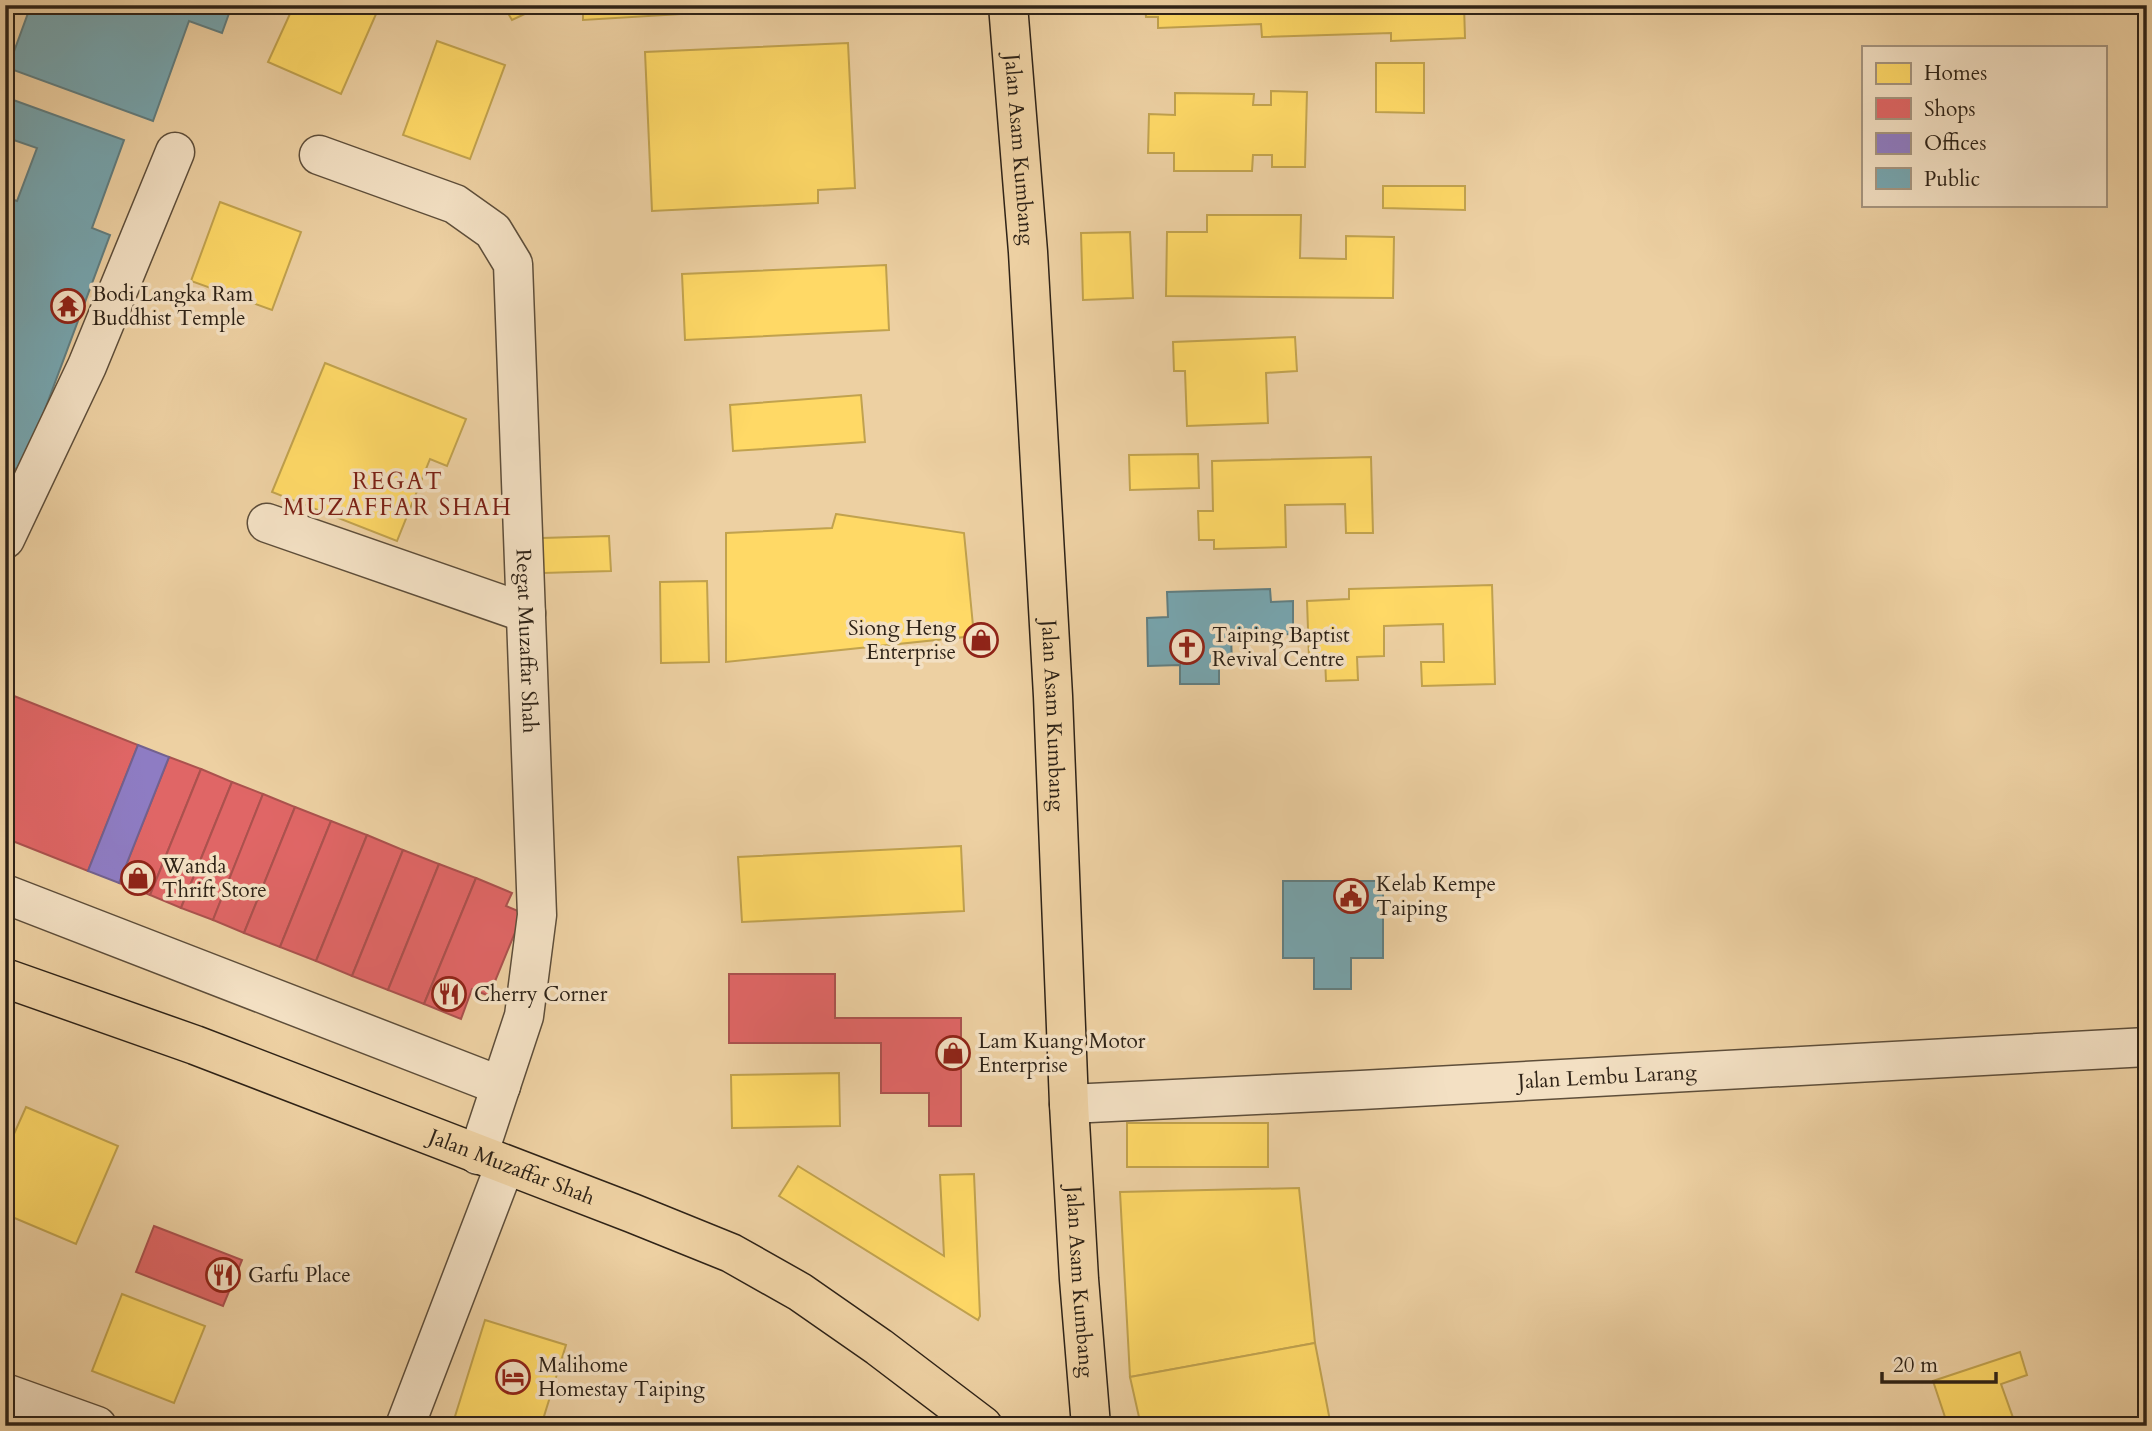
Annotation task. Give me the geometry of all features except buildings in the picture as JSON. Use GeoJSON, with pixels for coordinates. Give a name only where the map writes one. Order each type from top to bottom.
{"type":"FeatureCollection","features":[{"type":"Feature","properties":{"kind":"main road","name":"Jalan Asam Kumbang"},"geometry":{"type":"LineString","coordinates":[[1008,5],[1028,252],[1053,696],[1069,1104],[1091,1426]]}},
{"type":"Feature","properties":{"kind":"main road","name":"Jalan Muzaffar Shah"},"geometry":{"type":"LineString","coordinates":[[5,978],[195,1045],[731,1253],[800,1292],[879,1347],[983,1426]]}},
{"type":"Feature","properties":{"kind":"street"},"geometry":{"type":"LineString","coordinates":[[5,539],[87,366],[176,152]]}},
{"type":"Feature","properties":{"kind":"street","name":"Regat Muzaffar Shah"},"geometry":{"type":"LineString","coordinates":[[319,155],[455,204],[493,231],[513,264],[537,915],[523,1016],[501,1086],[491,1160],[405,1426]]}},
{"type":"Feature","properties":{"kind":"street"},"geometry":{"type":"LineString","coordinates":[[267,523],[526,612]]}},
{"type":"Feature","properties":{"kind":"street"},"geometry":{"type":"LineString","coordinates":[[5,894],[501,1086]]}},
{"type":"Feature","properties":{"kind":"street","name":"Jalan Lembu Larang"},"geometry":{"type":"LineString","coordinates":[[1069,1104],[2147,1047]]}},
{"type":"Feature","properties":{"kind":"street"},"geometry":{"type":"LineString","coordinates":[[26,1408],[97,1426]]}},
{"type":"Feature","properties":{"kind":"place","name":"Bodi Langka Ram Buddhist Temple"},"geometry":{"type":"Point","coordinates":[68,306]}},
{"type":"Feature","properties":{"kind":"place","name":"Siong Heng Enterprise"},"geometry":{"type":"Point","coordinates":[981,640]}},
{"type":"Feature","properties":{"kind":"place","name":"Taiping Baptist Revival Centre"},"geometry":{"type":"Point","coordinates":[1187,647]}},
{"type":"Feature","properties":{"kind":"place","name":"Wanda Thrift Store"},"geometry":{"type":"Point","coordinates":[138,878]}},
{"type":"Feature","properties":{"kind":"place","name":"Kelab Kempe Taiping"},"geometry":{"type":"Point","coordinates":[1351,896]}},
{"type":"Feature","properties":{"kind":"place","name":"Cherry Corner"},"geometry":{"type":"Point","coordinates":[449,994]}},
{"type":"Feature","properties":{"kind":"place","name":"Lam Kuang Motor Enterprise"},"geometry":{"type":"Point","coordinates":[953,1053]}},
{"type":"Feature","properties":{"kind":"place","name":"Garfu Place"},"geometry":{"type":"Point","coordinates":[223,1275]}},
{"type":"Feature","properties":{"kind":"place","name":"Malihome Homestay Taiping"},"geometry":{"type":"Point","coordinates":[513,1377]}},
{"type":"Feature","properties":{"kind":"district","name":"REGAT MUZAFFAR SHAH"},"geometry":{"type":"Point","coordinates":[398,494]}}]}
